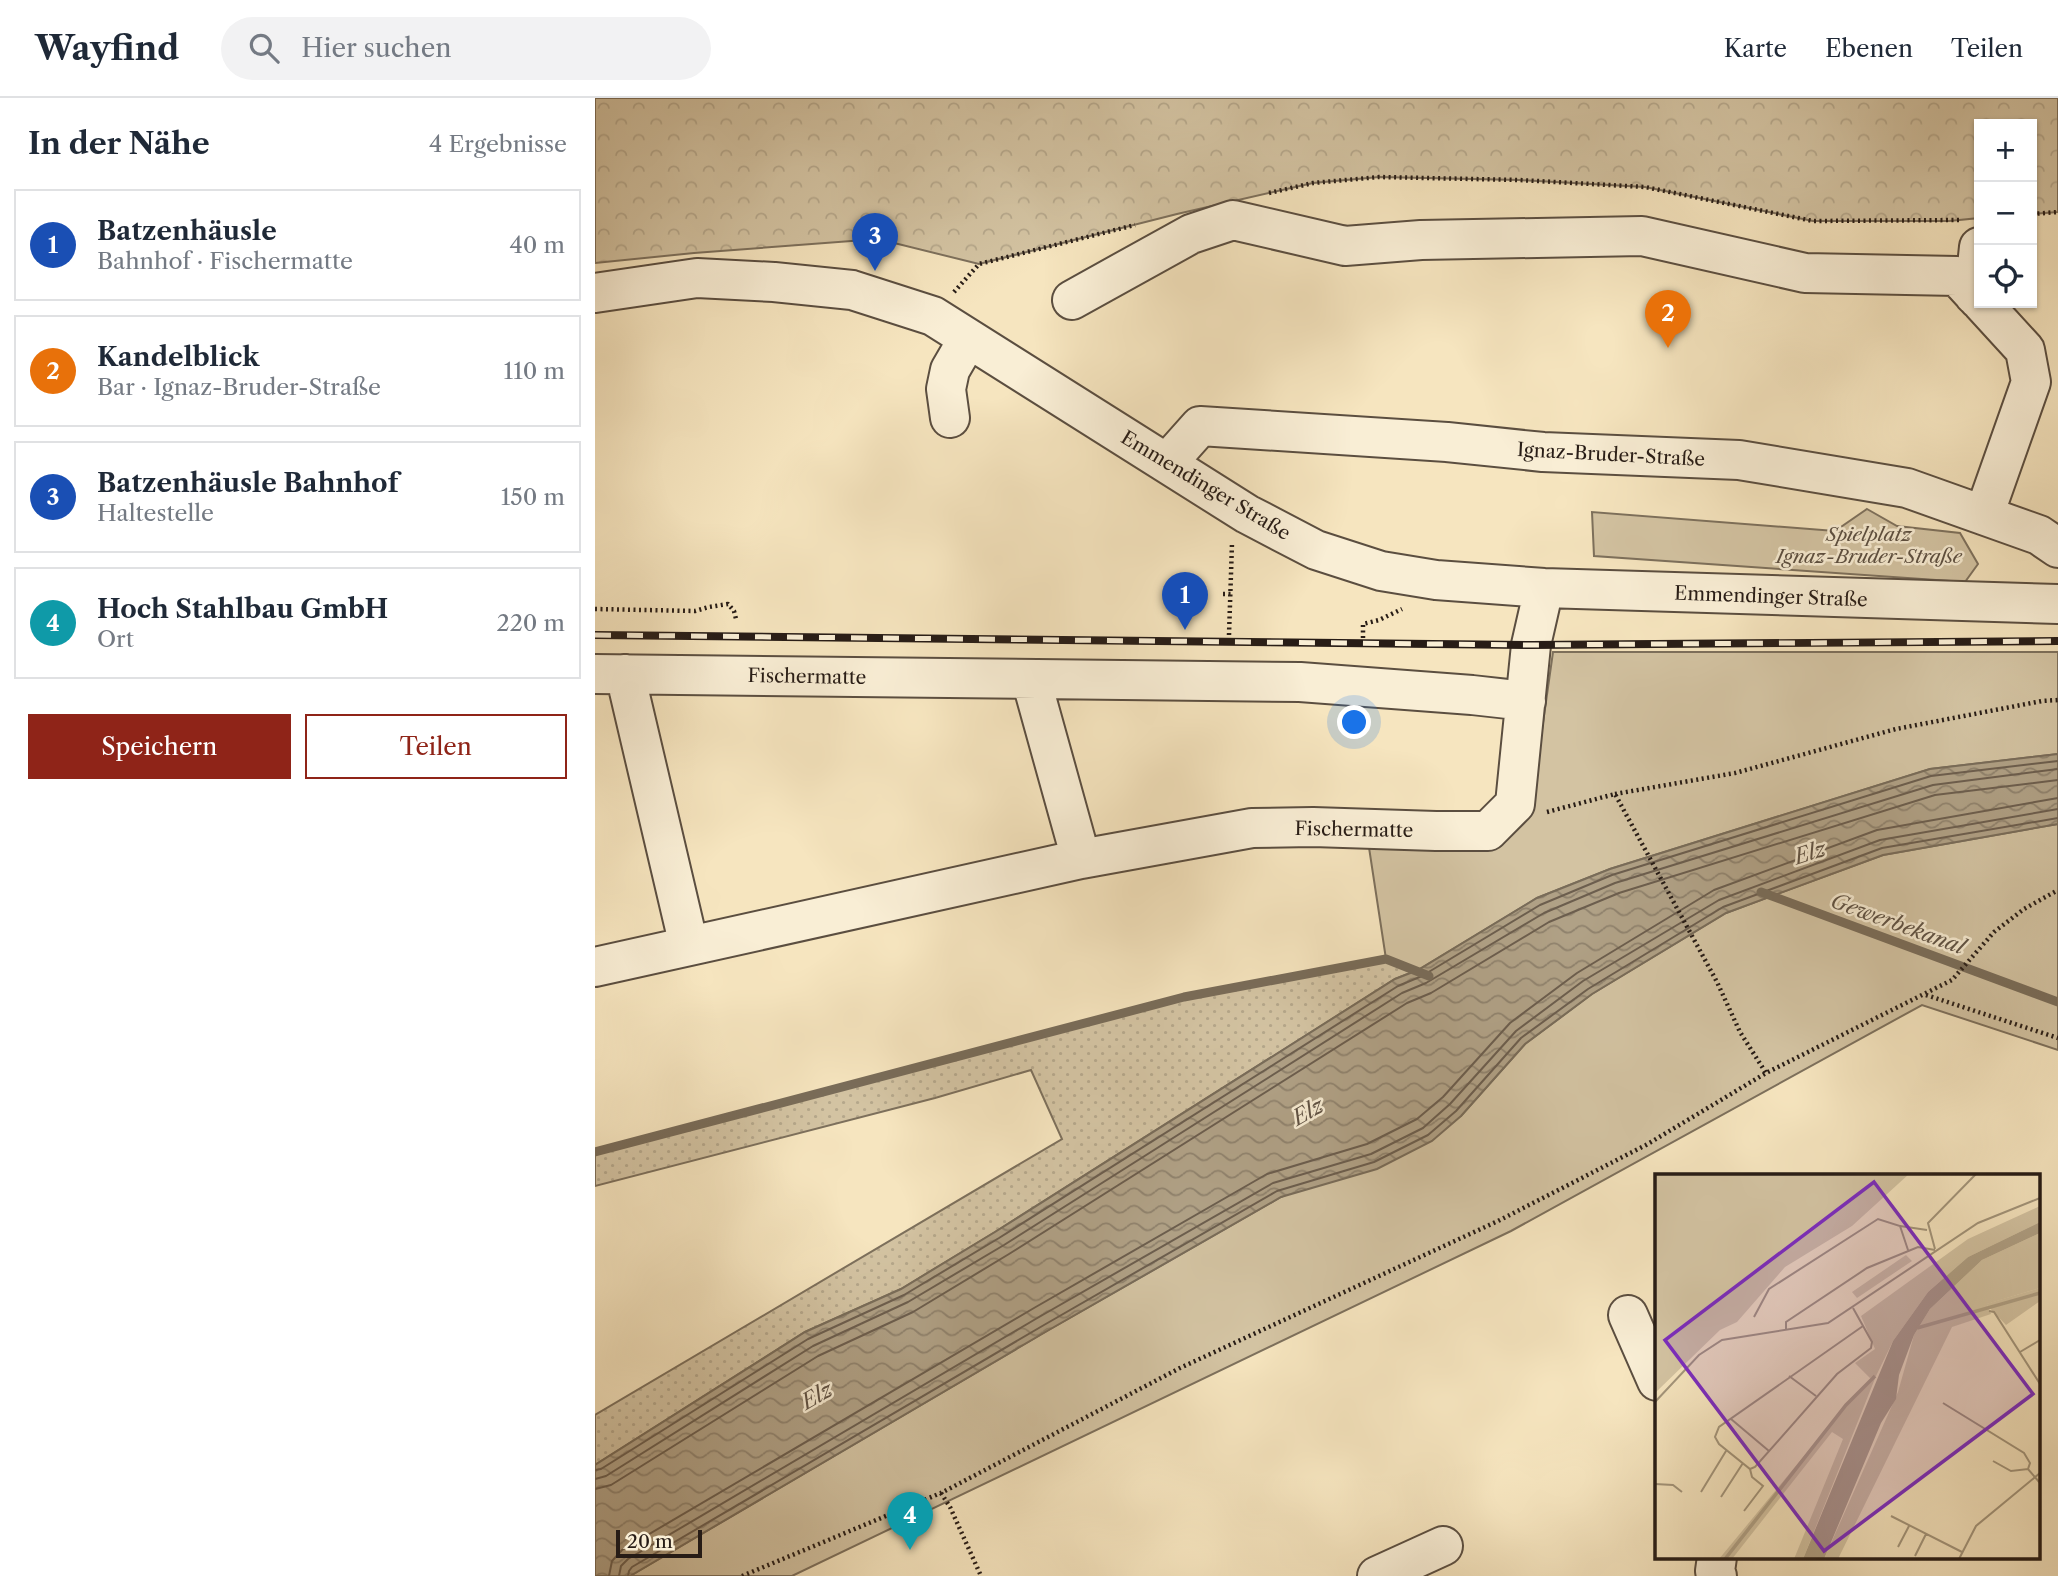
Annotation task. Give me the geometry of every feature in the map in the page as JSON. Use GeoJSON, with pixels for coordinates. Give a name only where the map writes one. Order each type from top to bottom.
{"type":"FeatureCollection","features":[{"type":"Feature","properties":{"kind":"street"},"geometry":{"type":"LineString","coordinates":[[1072,300],[1191,234],[1233,220],[1345,246],[1421,240],[1642,236],[1805,273],[1957,276],[1974,295]]}},
{"type":"Feature","properties":{"kind":"street","name":"Emmendinger Straße"},"geometry":{"type":"LineString","coordinates":[[595,293],[697,278],[774,282],[852,290],[933,316],[1247,514],[1316,550],[1381,571],[1427,579],[1544,588],[2058,604]]}},
{"type":"Feature","properties":{"kind":"street"},"geometry":{"type":"LineString","coordinates":[[1984,515],[2045,387],[2025,350],[1986,308]]}},
{"type":"Feature","properties":{"kind":"street"},"geometry":{"type":"LineString","coordinates":[[950,418],[946,389],[950,370],[968,339]]}},
{"type":"Feature","properties":{"kind":"street","name":"Ignaz-Bruder-Straße"},"geometry":{"type":"LineString","coordinates":[[1167,463],[1200,426],[1447,442],[1543,452],[1739,460],[1907,488],[2039,535],[2058,548]]}},
{"type":"Feature","properties":{"kind":"street"},"geometry":{"type":"LineString","coordinates":[[1515,804],[1531,645],[1544,588]]}},
{"type":"Feature","properties":{"kind":"street","name":"Fischermatte"},"geometry":{"type":"LineString","coordinates":[[689,946],[610,674],[1300,682],[1526,701]]}},
{"type":"Feature","properties":{"kind":"street"},"geometry":{"type":"LineString","coordinates":[[1031,679],[1081,859]]}},
{"type":"Feature","properties":{"kind":"street","name":"Fischermatte"},"geometry":{"type":"LineString","coordinates":[[595,967],[1081,859],[1252,828],[1488,831],[1515,804]]}},
{"type":"Feature","properties":{"kind":"street"},"geometry":{"type":"LineString","coordinates":[[1628,1315],[1655,1376]]}},
{"type":"Feature","properties":{"kind":"street"},"geometry":{"type":"LineString","coordinates":[[1377,1576],[1443,1546]]}},
{"type":"Feature","properties":{"kind":"street"},"geometry":{"type":"LineString","coordinates":[[1717,1558],[1717,1576]]}},
{"type":"Feature","properties":{"kind":"path"},"geometry":{"type":"LineString","coordinates":[[2037,214],[2058,212]]}},
{"type":"Feature","properties":{"kind":"path"},"geometry":{"type":"LineString","coordinates":[[1229,635],[1231,550]]}},
{"type":"Feature","properties":{"kind":"path"},"geometry":{"type":"LineString","coordinates":[[1223,594],[1231,594]]}},
{"type":"Feature","properties":{"kind":"path"},"geometry":{"type":"LineString","coordinates":[[595,609],[695,611],[728,604],[736,619]]}},
{"type":"Feature","properties":{"kind":"path"},"geometry":{"type":"LineString","coordinates":[[1363,638],[1363,624],[1379,620],[1403,608]]}},
{"type":"Feature","properties":{"kind":"path"},"geometry":{"type":"LineString","coordinates":[[1515,804],[1548,812],[1615,794],[1735,773],[1896,729],[2042,701],[2058,701]]}},
{"type":"Feature","properties":{"kind":"path"},"geometry":{"type":"LineString","coordinates":[[1615,794],[1717,982],[1740,1032],[1766,1073]]}},
{"type":"Feature","properties":{"kind":"path"},"geometry":{"type":"LineString","coordinates":[[742,1576],[941,1493],[1180,1368],[1498,1221],[1646,1145],[1766,1073],[1952,980],[1993,932],[2024,909],[2058,890]]}},
{"type":"Feature","properties":{"kind":"path"},"geometry":{"type":"LineString","coordinates":[[1924,994],[2058,1038]]}},
{"type":"Feature","properties":{"kind":"path"},"geometry":{"type":"LineString","coordinates":[[941,1493],[981,1576]]}},
{"type":"Feature","properties":{"kind":"green space"},"geometry":{"type":"Polygon","coordinates":[[[595,98],[2058,98],[2058,212],[2037,214],[2037,119],[1974,119],[1974,218],[1949,221],[1813,221],[1645,187],[1519,180],[1379,177],[1313,183],[979,264],[878,239],[595,263],[595,98]]]}},
{"type":"Feature","properties":{"kind":"green space","name":"Spielplatz Ignaz-Bruder-Straße"},"geometry":{"type":"Polygon","coordinates":[[[1867,509],[1897,526],[1960,533],[1978,564],[1965,582],[1594,556],[1592,512],[1835,531],[1867,509]]]}},
{"type":"Feature","properties":{"kind":"green space"},"geometry":{"type":"Polygon","coordinates":[[[1553,652],[2058,652],[2058,754],[1930,769],[1610,869],[1537,898],[1418,970],[1386,959],[1368,841],[1501,846],[1530,815],[1553,652]]]}},
{"type":"Feature","properties":{"kind":"green space"},"geometry":{"type":"Polygon","coordinates":[[[2058,824],[2058,1050],[1922,1005],[1511,1231],[792,1576],[630,1576],[1281,1197],[1461,1116],[1525,1044],[1592,994],[1726,913],[1883,855],[2058,824]]]}},
{"type":"Feature","properties":{"kind":"green space"},"geometry":{"type":"Polygon","coordinates":[[[1386,959],[1418,970],[1395,979],[901,1289],[805,1332],[595,1465],[595,1415],[1062,1139],[1031,1070],[935,1098],[595,1186],[595,1152],[1184,997],[1386,959]]]}},
{"type":"Feature","properties":{"kind":"water","name":"Elz"},"geometry":{"type":"Polygon","coordinates":[[[2058,754],[2058,824],[1883,855],[1726,913],[1592,994],[1525,1044],[1461,1116],[1432,1141],[1377,1169],[1281,1197],[630,1576],[595,1576],[595,1465],[805,1332],[901,1289],[1395,979],[1418,970],[1537,898],[1610,869],[1930,769],[2058,754]]]}},
{"type":"Feature","properties":{"kind":"waterway","name":"Gewerbekanal"},"geometry":{"type":"LineString","coordinates":[[1761,892],[2058,1002]]}},
{"type":"Feature","properties":{"kind":"waterway"},"geometry":{"type":"LineString","coordinates":[[595,1152],[1184,997],[1386,959],[1429,976]]}},
{"type":"Feature","properties":{"kind":"railway"},"geometry":{"type":"LineString","coordinates":[[595,635],[1531,645],[2058,641]]}},
{"type":"Feature","properties":{"kind":"place","name":"Batzenhäusle Bahnhof"},"geometry":{"type":"Point","coordinates":[875,271]}},
{"type":"Feature","properties":{"kind":"place","name":"Kandelblick"},"geometry":{"type":"Point","coordinates":[1668,348]}},
{"type":"Feature","properties":{"kind":"place","name":"Batzenhäusle"},"geometry":{"type":"Point","coordinates":[1185,630]}},
{"type":"Feature","properties":{"kind":"place","name":"Hoch Stahlbau GmbH"},"geometry":{"type":"Point","coordinates":[910,1550]}}]}
